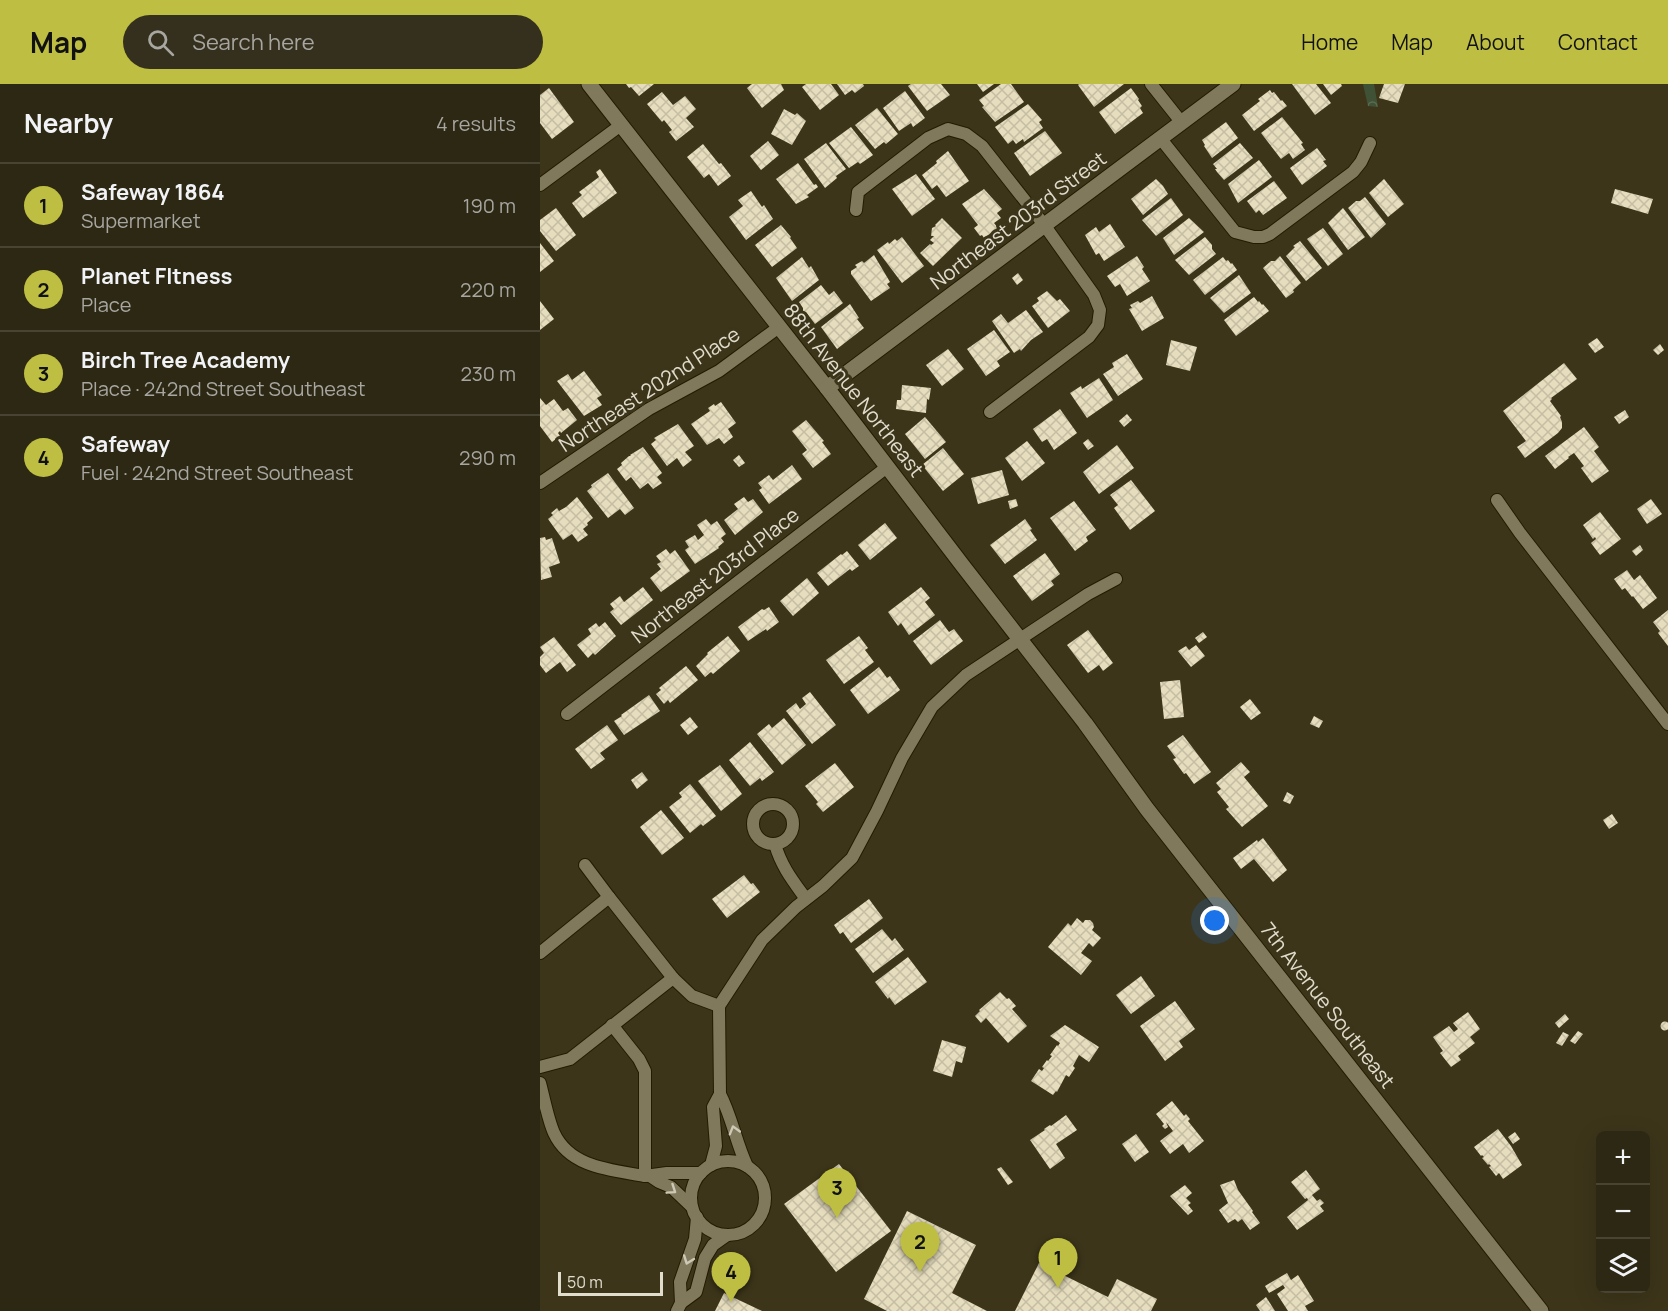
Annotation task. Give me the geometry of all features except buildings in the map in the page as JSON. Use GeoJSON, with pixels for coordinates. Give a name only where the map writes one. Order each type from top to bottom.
{"type":"FeatureCollection","features":[{"type":"Feature","properties":{"kind":"street","name":"88th Avenue Northeast"},"geometry":{"type":"LineString","coordinates":[[589,84],[1085,723]]}},
{"type":"Feature","properties":{"kind":"street"},"geometry":{"type":"LineString","coordinates":[[1151,84],[1182,123]]}},
{"type":"Feature","properties":{"kind":"street","name":"Northeast 203rd Street"},"geometry":{"type":"LineString","coordinates":[[827,388],[1233,84]]}},
{"type":"Feature","properties":{"kind":"street"},"geometry":{"type":"LineString","coordinates":[[540,185],[621,125]]}},
{"type":"Feature","properties":{"kind":"street"},"geometry":{"type":"LineString","coordinates":[[856,210],[858,192],[928,138],[948,129],[966,134],[982,146],[1094,294],[1100,310],[1098,325],[1089,337],[990,412]]}},
{"type":"Feature","properties":{"kind":"street"},"geometry":{"type":"LineString","coordinates":[[1161,139],[1235,232],[1254,237],[1270,234],[1353,172],[1361,162],[1370,143]]}},
{"type":"Feature","properties":{"kind":"street","name":"Northeast 202nd Place"},"geometry":{"type":"LineString","coordinates":[[540,483],[649,409],[718,370],[779,327]]}},
{"type":"Feature","properties":{"kind":"street","name":"Northeast 203rd Place"},"geometry":{"type":"LineString","coordinates":[[567,714],[886,467]]}},
{"type":"Feature","properties":{"kind":"street"},"geometry":{"type":"LineString","coordinates":[[1497,500],[1668,724]]}},
{"type":"Feature","properties":{"kind":"street"},"geometry":{"type":"LineString","coordinates":[[679,1307],[680,1282],[695,1239],[691,1195],[694,1183],[706,1169],[717,1146],[713,1107],[720,1094],[719,1005],[762,940],[852,858],[902,758],[932,707],[966,675],[1088,594],[1116,579]]}},
{"type":"Feature","properties":{"kind":"street","name":"7th Avenue Southeast"},"geometry":{"type":"LineString","coordinates":[[1085,723],[1147,809],[1541,1311]]}},
{"type":"Feature","properties":{"kind":"street"},"geometry":{"type":"LineString","coordinates":[[775,844],[786,871],[806,899]]}},
{"type":"Feature","properties":{"kind":"street"},"geometry":{"type":"LineString","coordinates":[[585,865],[673,978],[692,996],[719,1005]]}},
{"type":"Feature","properties":{"kind":"street"},"geometry":{"type":"LineString","coordinates":[[540,953],[609,897]]}},
{"type":"Feature","properties":{"kind":"street"},"geometry":{"type":"LineString","coordinates":[[540,1067],[570,1059],[673,978]]}},
{"type":"Feature","properties":{"kind":"street"},"geometry":{"type":"LineString","coordinates":[[612,1025],[639,1059],[645,1071],[647,1176]]}},
{"type":"Feature","properties":{"kind":"street"},"geometry":{"type":"LineString","coordinates":[[540,1083],[554,1134],[564,1148],[596,1167],[647,1176],[671,1187],[705,1227],[715,1233],[727,1235],[739,1233],[758,1220],[765,1197],[762,1185],[756,1174],[747,1166],[739,1149],[728,1108],[720,1094]]}},
{"type":"Feature","properties":{"kind":"street"},"geometry":{"type":"LineString","coordinates":[[647,1176],[706,1169],[723,1161],[747,1166]]}},
{"type":"Feature","properties":{"kind":"street"},"geometry":{"type":"LineString","coordinates":[[679,1307],[696,1292],[705,1258],[713,1245],[727,1235]]}},
{"type":"Feature","properties":{"kind":"green space"},"geometry":{"type":"Polygon","coordinates":[[[1363,84],[1374,84],[1378,107],[1368,106],[1363,84]]]}},
{"type":"Feature","properties":{"kind":"place","name":"Birch Tree Academy"},"geometry":{"type":"Point","coordinates":[837,1218]}},
{"type":"Feature","properties":{"kind":"place","name":"Planet FItness"},"geometry":{"type":"Point","coordinates":[920,1272]}},
{"type":"Feature","properties":{"kind":"place","name":"Safeway 1864"},"geometry":{"type":"Point","coordinates":[1058,1288]}},
{"type":"Feature","properties":{"kind":"place","name":"Safeway"},"geometry":{"type":"Point","coordinates":[731,1302]}}]}
